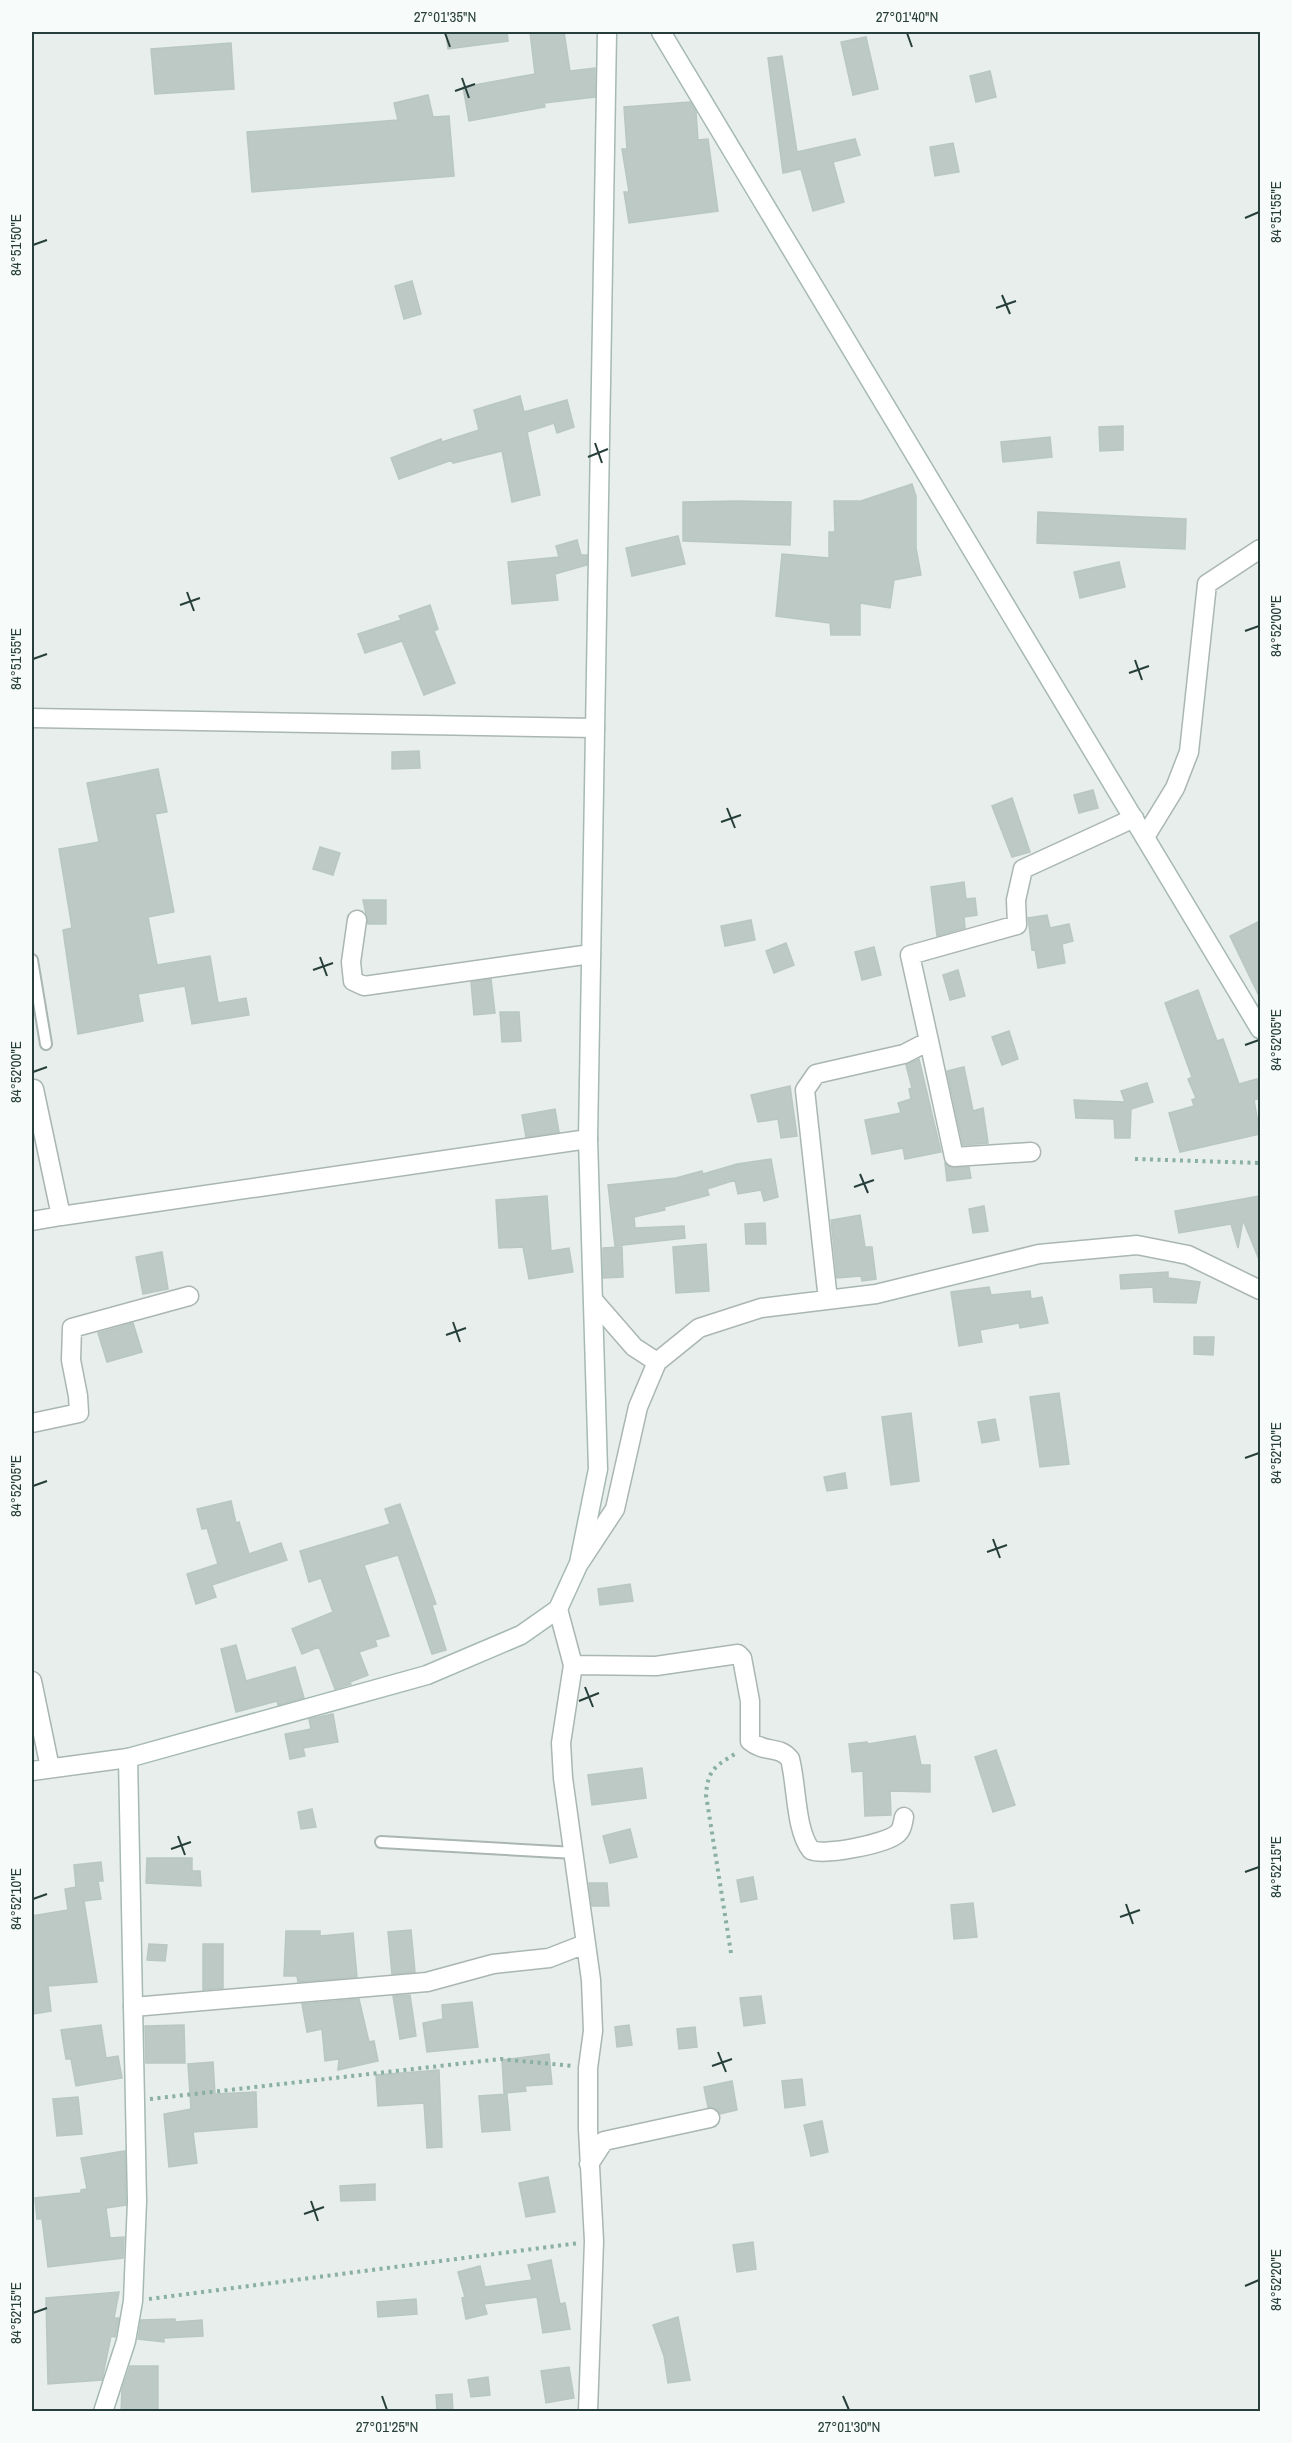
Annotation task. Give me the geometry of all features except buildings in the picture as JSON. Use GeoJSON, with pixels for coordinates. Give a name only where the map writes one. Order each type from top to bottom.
{"type":"FeatureCollection","features":[{"type":"Feature","properties":{"kind":"street"},"geometry":{"type":"LineString","coordinates":[[579,1563],[598,1469],[588,1139],[607,32]]}},
{"type":"Feature","properties":{"kind":"street"},"geometry":{"type":"LineString","coordinates":[[661,32],[1260,1029]]}},
{"type":"Feature","properties":{"kind":"street"},"geometry":{"type":"LineString","coordinates":[[1145,837],[1175,788],[1189,752],[1207,584],[1260,549]]}},
{"type":"Feature","properties":{"kind":"street"},"geometry":{"type":"LineString","coordinates":[[32,718],[595,728]]}},
{"type":"Feature","properties":{"kind":"street"},"geometry":{"type":"LineString","coordinates":[[1031,1152],[954,1157],[910,955],[1017,925],[1016,900],[1023,869],[1134,818]]}},
{"type":"Feature","properties":{"kind":"street"},"geometry":{"type":"LineString","coordinates":[[357,920],[351,962],[353,981],[364,986],[591,954]]}},
{"type":"Feature","properties":{"kind":"street"},"geometry":{"type":"LineString","coordinates":[[828,1300],[805,1089],[816,1074],[904,1054],[929,1041]]}},
{"type":"Feature","properties":{"kind":"street"},"geometry":{"type":"LineString","coordinates":[[32,1089],[34,1089],[61,1216]]}},
{"type":"Feature","properties":{"kind":"street"},"geometry":{"type":"LineString","coordinates":[[32,1221],[588,1139]]}},
{"type":"Feature","properties":{"kind":"street"},"geometry":{"type":"LineString","coordinates":[[32,1771],[128,1758],[427,1675],[521,1635],[558,1609],[579,1563],[615,1509],[638,1407],[657,1362],[699,1328],[761,1308],[876,1294],[1039,1254],[1137,1245],[1188,1255],[1260,1290]]}},
{"type":"Feature","properties":{"kind":"street"},"geometry":{"type":"LineString","coordinates":[[32,1423],[78,1413],[78,1396],[71,1360],[72,1328],[189,1296]]}},
{"type":"Feature","properties":{"kind":"street"},"geometry":{"type":"LineString","coordinates":[[594,1301],[634,1347],[657,1362]]}},
{"type":"Feature","properties":{"kind":"street"},"geometry":{"type":"LineString","coordinates":[[558,1609],[573,1665],[561,1743],[563,1778],[591,1980],[593,2031],[588,2067],[589,2164],[594,2241],[588,2412]]}},
{"type":"Feature","properties":{"kind":"street"},"geometry":{"type":"LineString","coordinates":[[573,1665],[656,1666],[738,1654],[742,1658],[750,1701],[750,1741],[763,1750],[780,1751],[790,1759],[796,1782],[799,1816],[806,1844],[811,1850],[825,1852],[886,1840],[900,1831],[904,1817]]}},
{"type":"Feature","properties":{"kind":"street"},"geometry":{"type":"LineString","coordinates":[[32,1681],[50,1768]]}},
{"type":"Feature","properties":{"kind":"street"},"geometry":{"type":"LineString","coordinates":[[103,2412],[126,2341],[133,2301],[137,2202],[133,2101],[128,1758]]}},
{"type":"Feature","properties":{"kind":"street"},"geometry":{"type":"LineString","coordinates":[[133,2007],[428,1982],[493,1964],[549,1958],[585,1944]]}},
{"type":"Feature","properties":{"kind":"street"},"geometry":{"type":"LineString","coordinates":[[589,2164],[604,2141],[710,2118]]}},
{"type":"Feature","properties":{"kind":"lane"},"geometry":{"type":"LineString","coordinates":[[32,960],[46,1044]]}},
{"type":"Feature","properties":{"kind":"lane"},"geometry":{"type":"LineString","coordinates":[[381,1842],[575,1853]]}},
{"type":"Feature","properties":{"kind":"path"},"geometry":{"type":"LineString","coordinates":[[1135,1159],[1260,1163]]}},
{"type":"Feature","properties":{"kind":"path"},"geometry":{"type":"LineString","coordinates":[[731,1953],[706,1795],[707,1778],[712,1769],[746,1748],[750,1741]]}},
{"type":"Feature","properties":{"kind":"path"},"geometry":{"type":"LineString","coordinates":[[133,2101],[501,2059],[588,2067]]}},
{"type":"Feature","properties":{"kind":"path"},"geometry":{"type":"LineString","coordinates":[[133,2301],[594,2241]]}}]}
